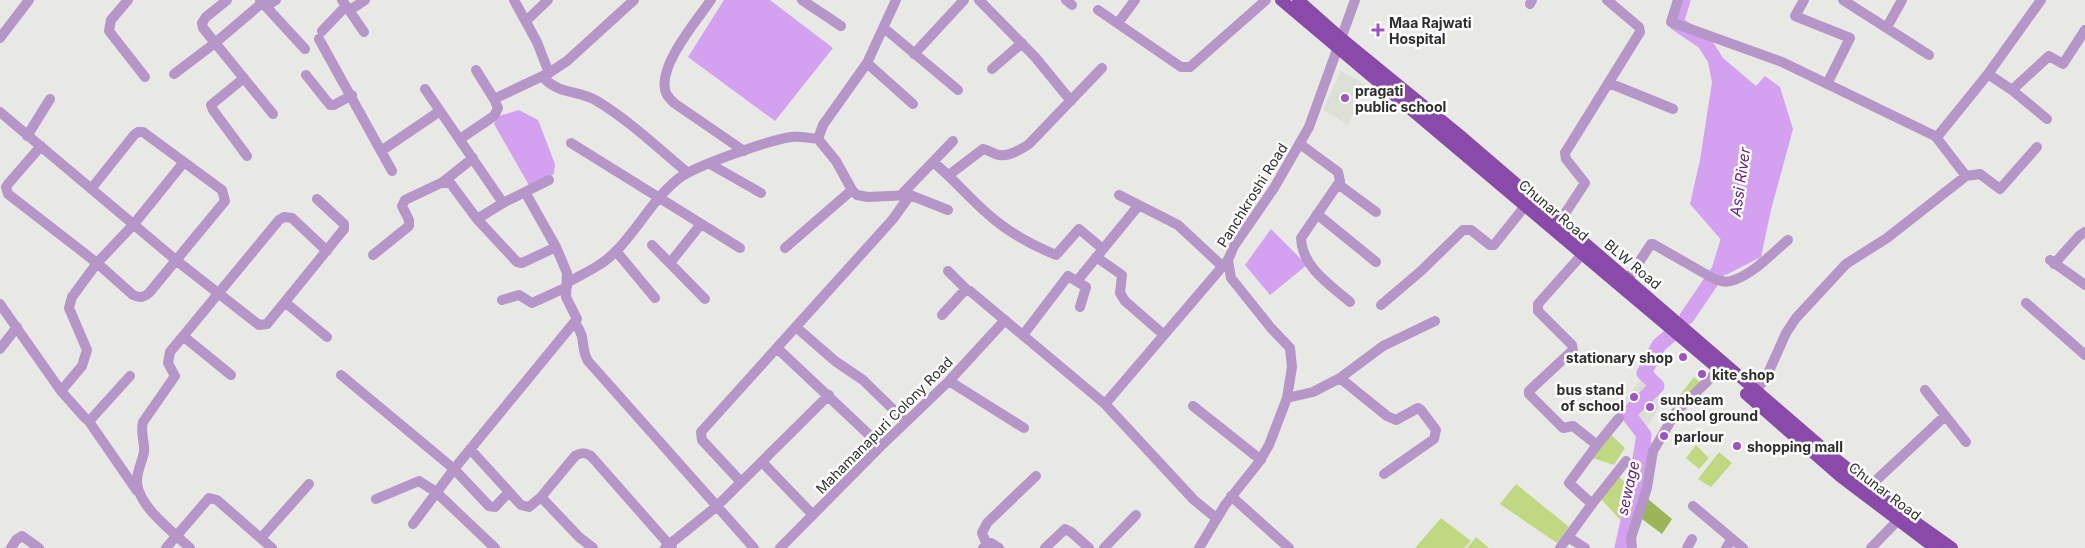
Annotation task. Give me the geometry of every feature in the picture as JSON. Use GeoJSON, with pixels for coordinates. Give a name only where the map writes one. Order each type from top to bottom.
{"type":"FeatureCollection","features":[{"type":"Feature","properties":{"kind":"main road"},"geometry":{"type":"LineString","coordinates":[[1280,0],[1339,44]]}},
{"type":"Feature","properties":{"kind":"main road","name":"BLW Road"},"geometry":{"type":"LineString","coordinates":[[1298,0],[1339,44],[1464,138],[1528,202],[1560,221],[1586,250],[1628,279],[1671,322],[1722,366],[1755,390],[1819,451],[1870,486],[1901,517],[1952,548]]}},
{"type":"Feature","properties":{"kind":"main road","name":"Chunar Road"},"geometry":{"type":"LineString","coordinates":[[1528,202],[1671,322]]}},
{"type":"Feature","properties":{"kind":"main road","name":"Chunar Road"},"geometry":{"type":"LineString","coordinates":[[1722,366],[1819,451],[1901,517],[1935,548]]}},
{"type":"Feature","properties":{"kind":"street"},"geometry":{"type":"LineString","coordinates":[[1,34],[29,0]]}},
{"type":"Feature","properties":{"kind":"street"},"geometry":{"type":"LineString","coordinates":[[128,0],[111,20],[109,31],[144,77]]}},
{"type":"Feature","properties":{"kind":"street"},"geometry":{"type":"LineString","coordinates":[[227,0],[206,16],[202,23],[203,28],[273,114]]}},
{"type":"Feature","properties":{"kind":"street"},"geometry":{"type":"LineString","coordinates":[[174,74],[215,43],[262,3],[276,0]]}},
{"type":"Feature","properties":{"kind":"street"},"geometry":{"type":"LineString","coordinates":[[365,0],[346,4],[320,35],[392,171]]}},
{"type":"Feature","properties":{"kind":"street"},"geometry":{"type":"LineString","coordinates":[[514,0],[526,21],[549,73]]}},
{"type":"Feature","properties":{"kind":"street"},"geometry":{"type":"LineString","coordinates":[[526,21],[548,0]]}},
{"type":"Feature","properties":{"kind":"street"},"geometry":{"type":"LineString","coordinates":[[494,99],[549,73],[567,62],[634,0]]}},
{"type":"Feature","properties":{"kind":"street"},"geometry":{"type":"LineString","coordinates":[[711,0],[674,52],[669,63],[666,79],[666,95],[744,151]]}},
{"type":"Feature","properties":{"kind":"street"},"geometry":{"type":"LineString","coordinates":[[802,0],[840,26]]}},
{"type":"Feature","properties":{"kind":"street"},"geometry":{"type":"LineString","coordinates":[[818,139],[823,125],[868,63],[896,0]]}},
{"type":"Feature","properties":{"kind":"street"},"geometry":{"type":"LineString","coordinates":[[914,54],[964,0]]}},
{"type":"Feature","properties":{"kind":"street"},"geometry":{"type":"LineString","coordinates":[[979,0],[1022,43],[1071,101]]}},
{"type":"Feature","properties":{"kind":"street"},"geometry":{"type":"LineString","coordinates":[[1118,23],[1136,0]]}},
{"type":"Feature","properties":{"kind":"street"},"geometry":{"type":"LineString","coordinates":[[1098,10],[1181,67],[1186,68],[1190,67],[1266,0]]}},
{"type":"Feature","properties":{"kind":"street","name":"Panchkroshi Road"},"geometry":{"type":"LineString","coordinates":[[1199,548],[1231,496],[1261,460],[1273,436],[1287,398],[1292,367],[1290,348],[1271,328],[1232,278],[1225,263],[1234,246],[1274,188],[1309,127],[1354,0]]}},
{"type":"Feature","properties":{"kind":"street"},"geometry":{"type":"LineString","coordinates":[[1678,0],[1671,22],[1782,62],[1936,137],[1966,176]]}},
{"type":"Feature","properties":{"kind":"street"},"geometry":{"type":"LineString","coordinates":[[1804,0],[1795,16],[1850,38],[1827,84]]}},
{"type":"Feature","properties":{"kind":"street"},"geometry":{"type":"LineString","coordinates":[[1843,0],[1929,55]]}},
{"type":"Feature","properties":{"kind":"street"},"geometry":{"type":"LineString","coordinates":[[1887,27],[1902,0]]}},
{"type":"Feature","properties":{"kind":"street"},"geometry":{"type":"LineString","coordinates":[[1936,137],[1940,136],[1988,74],[2041,0]]}},
{"type":"Feature","properties":{"kind":"street"},"geometry":{"type":"LineString","coordinates":[[1560,221],[1586,183],[1566,159],[1565,153],[1640,29],[1609,1]]}},
{"type":"Feature","properties":{"kind":"street"},"geometry":{"type":"LineString","coordinates":[[262,3],[305,49]]}},
{"type":"Feature","properties":{"kind":"street"},"geometry":{"type":"LineString","coordinates":[[346,4],[364,32]]}},
{"type":"Feature","properties":{"kind":"street"},"geometry":{"type":"LineString","coordinates":[[884,28],[958,90]]}},
{"type":"Feature","properties":{"kind":"street"},"geometry":{"type":"LineString","coordinates":[[2012,90],[2049,56],[2063,64],[2085,30]]}},
{"type":"Feature","properties":{"kind":"street"},"geometry":{"type":"LineString","coordinates":[[992,70],[1022,43]]}},
{"type":"Feature","properties":{"kind":"street"},"geometry":{"type":"LineString","coordinates":[[868,63],[913,104]]}},
{"type":"Feature","properties":{"kind":"street"},"geometry":{"type":"LineString","coordinates":[[949,175],[983,149],[1001,156],[1022,149],[1102,68]]}},
{"type":"Feature","properties":{"kind":"street"},"geometry":{"type":"LineString","coordinates":[[460,139],[494,116],[498,108],[476,70]]}},
{"type":"Feature","properties":{"kind":"street"},"geometry":{"type":"LineString","coordinates":[[549,73],[545,79],[552,87],[594,100],[621,117],[688,172]]}},
{"type":"Feature","properties":{"kind":"street"},"geometry":{"type":"LineString","coordinates":[[1988,74],[2012,90],[2047,119]]}},
{"type":"Feature","properties":{"kind":"street"},"geometry":{"type":"LineString","coordinates":[[306,75],[330,105],[334,105],[352,95]]}},
{"type":"Feature","properties":{"kind":"street"},"geometry":{"type":"LineString","coordinates":[[244,78],[211,105],[247,156]]}},
{"type":"Feature","properties":{"kind":"street"},"geometry":{"type":"LineString","coordinates":[[1609,83],[1672,109]]}},
{"type":"Feature","properties":{"kind":"street"},"geometry":{"type":"LineString","coordinates":[[425,88],[504,203]]}},
{"type":"Feature","properties":{"kind":"street"},"geometry":{"type":"LineString","coordinates":[[27,136],[50,99]]}},
{"type":"Feature","properties":{"kind":"street"},"geometry":{"type":"LineString","coordinates":[[381,151],[440,111]]}},
{"type":"Feature","properties":{"kind":"street"},"geometry":{"type":"LineString","coordinates":[[0,112],[177,261],[259,325],[268,324],[345,226],[317,199]]}},
{"type":"Feature","properties":{"kind":"street"},"geometry":{"type":"LineString","coordinates":[[41,146],[8,184],[6,191],[139,298],[149,293],[225,201],[222,190],[147,134],[138,132],[91,189]]}},
{"type":"Feature","properties":{"kind":"street"},"geometry":{"type":"LineString","coordinates":[[502,300],[519,295],[529,302],[535,302],[568,285],[603,263],[616,251],[659,198],[688,172],[744,151],[789,137],[818,139],[836,161],[852,190],[857,194],[868,197],[906,195],[948,210]]}},
{"type":"Feature","properties":{"kind":"street"},"geometry":{"type":"LineString","coordinates":[[741,482],[700,436],[701,432],[893,219],[906,195],[932,162],[953,141]]}},
{"type":"Feature","properties":{"kind":"street"},"geometry":{"type":"LineString","coordinates":[[571,143],[740,248]]}},
{"type":"Feature","properties":{"kind":"street"},"geometry":{"type":"LineString","coordinates":[[1300,144],[1338,172],[1341,177],[1301,238],[1303,251],[1316,272],[1350,302]]}},
{"type":"Feature","properties":{"kind":"street"},"geometry":{"type":"LineString","coordinates":[[1755,390],[1765,380],[1786,333],[1796,318],[1846,264],[1888,238],[1966,176],[1980,174],[2000,189],[2037,147]]}},
{"type":"Feature","properties":{"kind":"street"},"geometry":{"type":"LineString","coordinates":[[373,255],[409,226],[409,220],[402,206],[405,200],[443,182],[473,158]]}},
{"type":"Feature","properties":{"kind":"street"},"geometry":{"type":"LineString","coordinates":[[61,391],[82,366],[87,350],[69,302],[97,264],[134,224],[184,162]]}},
{"type":"Feature","properties":{"kind":"street"},"geometry":{"type":"LineString","coordinates":[[932,162],[949,175],[988,215],[1030,244],[1056,255],[1079,229],[1122,275],[1120,293],[1125,301],[1164,335]]}},
{"type":"Feature","properties":{"kind":"street"},"geometry":{"type":"LineString","coordinates":[[710,164],[761,193]]}},
{"type":"Feature","properties":{"kind":"street"},"geometry":{"type":"LineString","coordinates":[[477,219],[549,180]]}},
{"type":"Feature","properties":{"kind":"street"},"geometry":{"type":"LineString","coordinates":[[443,182],[451,184],[477,219],[517,262],[522,263],[556,247]]}},
{"type":"Feature","properties":{"kind":"street"},"geometry":{"type":"LineString","coordinates":[[1338,184],[1376,212]]}},
{"type":"Feature","properties":{"kind":"street"},"geometry":{"type":"LineString","coordinates":[[785,248],[852,190]]}},
{"type":"Feature","properties":{"kind":"street"},"geometry":{"type":"LineString","coordinates":[[413,524],[454,469],[575,324],[577,317],[566,297],[567,273],[556,247],[525,192]]}},
{"type":"Feature","properties":{"kind":"street"},"geometry":{"type":"LineString","coordinates":[[1105,404],[1225,263],[1178,225],[1119,195]]}},
{"type":"Feature","properties":{"kind":"street"},"geometry":{"type":"LineString","coordinates":[[1382,305],[1421,271],[1463,230],[1471,230],[1490,245],[1494,245],[1528,202]]}},
{"type":"Feature","properties":{"kind":"street"},"geometry":{"type":"LineString","coordinates":[[1077,281],[1139,205]]}},
{"type":"Feature","properties":{"kind":"street"},"geometry":{"type":"LineString","coordinates":[[1317,214],[1376,262]]}},
{"type":"Feature","properties":{"kind":"street"},"geometry":{"type":"LineString","coordinates":[[141,497],[137,483],[138,468],[144,456],[141,430],[143,422],[173,380],[174,373],[168,363],[168,357],[183,336],[284,217],[292,218],[326,251]]}},
{"type":"Feature","properties":{"kind":"street"},"geometry":{"type":"LineString","coordinates":[[670,263],[702,224]]}},
{"type":"Feature","properties":{"kind":"street"},"geometry":{"type":"LineString","coordinates":[[2085,232],[2052,262],[2085,285]]}},
{"type":"Feature","properties":{"kind":"street"},"geometry":{"type":"LineString","coordinates":[[1628,279],[1649,246],[1653,244],[1712,278],[1730,281],[1757,266],[1788,240]]}},
{"type":"Feature","properties":{"kind":"street"},"geometry":{"type":"LineString","coordinates":[[652,245],[705,299]]}},
{"type":"Feature","properties":{"kind":"street"},"geometry":{"type":"LineString","coordinates":[[1586,250],[1538,304],[1538,311],[1572,345],[1573,350],[1529,391],[1529,394],[1560,426],[1563,428],[1573,426],[1597,445]]}},
{"type":"Feature","properties":{"kind":"street"},"geometry":{"type":"LineString","coordinates":[[616,251],[655,298]]}},
{"type":"Feature","properties":{"kind":"street"},"geometry":{"type":"LineString","coordinates":[[948,271],[967,290],[1006,320],[1105,404],[1194,500],[1216,518]]}},
{"type":"Feature","properties":{"kind":"street"},"geometry":{"type":"LineString","coordinates":[[1022,334],[1068,276],[1086,287],[1080,307]]}},
{"type":"Feature","properties":{"kind":"street"},"geometry":{"type":"LineString","coordinates":[[942,315],[967,290]]}},
{"type":"Feature","properties":{"kind":"street"},"geometry":{"type":"LineString","coordinates":[[286,303],[327,337]]}},
{"type":"Feature","properties":{"kind":"street"},"geometry":{"type":"LineString","coordinates":[[2026,303],[2085,356]]}},
{"type":"Feature","properties":{"kind":"street"},"geometry":{"type":"LineString","coordinates":[[0,304],[61,391],[88,420],[146,505],[190,548]]}},
{"type":"Feature","properties":{"kind":"street","name":"Mahamanapuri Colony Road"},"geometry":{"type":"LineString","coordinates":[[780,548],[881,446],[949,381],[1006,320]]}},
{"type":"Feature","properties":{"kind":"street"},"geometry":{"type":"LineString","coordinates":[[1287,398],[1313,392],[1340,378],[1383,346],[1435,321]]}},
{"type":"Feature","properties":{"kind":"street"},"geometry":{"type":"LineString","coordinates":[[575,324],[583,336],[583,348],[588,361],[754,548]]}},
{"type":"Feature","properties":{"kind":"street"},"geometry":{"type":"LineString","coordinates":[[0,349],[17,327]]}},
{"type":"Feature","properties":{"kind":"street"},"geometry":{"type":"LineString","coordinates":[[796,327],[835,362],[863,380],[906,422]]}},
{"type":"Feature","properties":{"kind":"street"},"geometry":{"type":"LineString","coordinates":[[183,336],[231,375]]}},
{"type":"Feature","properties":{"kind":"street"},"geometry":{"type":"LineString","coordinates":[[777,348],[881,446]]}},
{"type":"Feature","properties":{"kind":"street"},"geometry":{"type":"LineString","coordinates":[[1632,548],[1631,538],[1647,488],[1652,450],[1676,412],[1722,366]]}},
{"type":"Feature","properties":{"kind":"street"},"geometry":{"type":"LineString","coordinates":[[341,375],[454,469],[492,508],[509,492]]}},
{"type":"Feature","properties":{"kind":"street"},"geometry":{"type":"LineString","coordinates":[[88,420],[92,418],[130,376]]}},
{"type":"Feature","properties":{"kind":"street"},"geometry":{"type":"LineString","coordinates":[[1340,378],[1387,416],[1396,420],[1418,408],[1436,430],[1434,439],[1384,474]]}},
{"type":"Feature","properties":{"kind":"street"},"geometry":{"type":"LineString","coordinates":[[949,381],[1024,428]]}},
{"type":"Feature","properties":{"kind":"street"},"geometry":{"type":"LineString","coordinates":[[1925,390],[1966,442]]}},
{"type":"Feature","properties":{"kind":"street"},"geometry":{"type":"LineString","coordinates":[[470,450],[525,507],[532,506],[541,497],[575,456],[586,452],[668,547],[718,506],[829,395]]}},
{"type":"Feature","properties":{"kind":"street"},"geometry":{"type":"LineString","coordinates":[[1193,406],[1261,460]]}},
{"type":"Feature","properties":{"kind":"street"},"geometry":{"type":"LineString","coordinates":[[1870,486],[1945,416]]}},
{"type":"Feature","properties":{"kind":"street"},"geometry":{"type":"LineString","coordinates":[[1592,504],[1569,483],[1619,418]]}},
{"type":"Feature","properties":{"kind":"street"},"geometry":{"type":"LineString","coordinates":[[1560,548],[1626,461]]}},
{"type":"Feature","properties":{"kind":"street"},"geometry":{"type":"LineString","coordinates":[[763,463],[813,515]]}},
{"type":"Feature","properties":{"kind":"street"},"geometry":{"type":"LineString","coordinates":[[999,548],[992,543],[985,546],[982,535],[984,528],[1036,476]]}},
{"type":"Feature","properties":{"kind":"street"},"geometry":{"type":"LineString","coordinates":[[376,499],[419,481],[436,492],[495,548]]}},
{"type":"Feature","properties":{"kind":"street"},"geometry":{"type":"LineString","coordinates":[[261,538],[309,484]]}},
{"type":"Feature","properties":{"kind":"street"},"geometry":{"type":"LineString","coordinates":[[1231,496],[1289,548]]}},
{"type":"Feature","properties":{"kind":"street"},"geometry":{"type":"LineString","coordinates":[[541,497],[579,537],[593,548]]}},
{"type":"Feature","properties":{"kind":"street"},"geometry":{"type":"LineString","coordinates":[[166,548],[209,498],[218,500],[272,548]]}},
{"type":"Feature","properties":{"kind":"street"},"geometry":{"type":"LineString","coordinates":[[1692,506],[1743,548]]}},
{"type":"Feature","properties":{"kind":"street"},"geometry":{"type":"LineString","coordinates":[[1104,548],[1136,515]]}},
{"type":"Feature","properties":{"kind":"street"},"geometry":{"type":"LineString","coordinates":[[1871,548],[1901,517]]}},
{"type":"Feature","properties":{"kind":"street"},"geometry":{"type":"LineString","coordinates":[[1045,548],[1065,529],[1089,548]]}},
{"type":"Feature","properties":{"kind":"street"},"geometry":{"type":"LineString","coordinates":[[11,548],[16,540],[22,536],[39,548]]}},
{"type":"Feature","properties":{"kind":"street"},"geometry":{"type":"LineString","coordinates":[[1568,537],[1585,548]]}},
{"type":"Feature","properties":{"kind":"street"},"geometry":{"type":"LineString","coordinates":[[1726,548],[1732,539]]}},
{"type":"Feature","properties":{"kind":"shaded area","name":"pragati public school"},"geometry":{"type":"Polygon","coordinates":[[[1341,71],[1366,85],[1348,125],[1323,110],[1341,71]]]}},
{"type":"Feature","properties":{"kind":"shaded area","name":"bus stand of school"},"geometry":{"type":"Polygon","coordinates":[[[1641,380],[1648,389],[1627,412],[1620,404],[1641,380]]]}},
{"type":"Feature","properties":{"kind":"shaded area","name":"sunbeam school ground"},"geometry":{"type":"Polygon","coordinates":[[[1656,392],[1663,401],[1647,427],[1634,412],[1656,392]]]}},
{"type":"Feature","properties":{"kind":"green space"},"geometry":{"type":"Polygon","coordinates":[[[1694,377],[1701,383],[1683,402],[1677,399],[1694,377]]]}},
{"type":"Feature","properties":{"kind":"green space"},"geometry":{"type":"Polygon","coordinates":[[[1609,433],[1625,448],[1614,465],[1590,457],[1609,433]]]}},
{"type":"Feature","properties":{"kind":"green space"},"geometry":{"type":"Polygon","coordinates":[[[1696,445],[1709,458],[1699,469],[1686,458],[1696,445]]]}},
{"type":"Feature","properties":{"kind":"green space"},"geometry":{"type":"Polygon","coordinates":[[[1719,452],[1732,463],[1711,487],[1698,479],[1719,452]]]}},
{"type":"Feature","properties":{"kind":"green space"},"geometry":{"type":"Polygon","coordinates":[[[1618,475],[1630,488],[1624,524],[1601,499],[1618,475]]]}},
{"type":"Feature","properties":{"kind":"green space"},"geometry":{"type":"Polygon","coordinates":[[[1516,484],[1569,527],[1557,543],[1500,504],[1516,484]]]}},
{"type":"Feature","properties":{"kind":"green space"},"geometry":{"type":"Polygon","coordinates":[[[1648,499],[1672,519],[1662,534],[1642,519],[1648,499]]]}},
{"type":"Feature","properties":{"kind":"green space"},"geometry":{"type":"Polygon","coordinates":[[[1441,518],[1471,541],[1464,548],[1415,548],[1441,518]]]}},
{"type":"Feature","properties":{"kind":"green space"},"geometry":{"type":"Polygon","coordinates":[[[1476,537],[1489,548],[1467,548],[1476,537]]]}},
{"type":"Feature","properties":{"kind":"water"},"geometry":{"type":"Polygon","coordinates":[[[724,0],[770,0],[833,48],[775,121],[688,57],[724,0]]]}},
{"type":"Feature","properties":{"kind":"water"},"geometry":{"type":"Polygon","coordinates":[[[1704,42],[1756,86],[1765,76],[1780,87],[1793,129],[1771,210],[1761,257],[1726,275],[1723,242],[1690,204],[1700,160],[1712,82],[1704,42]]]}},
{"type":"Feature","properties":{"kind":"water"},"geometry":{"type":"Polygon","coordinates":[[[519,110],[538,120],[555,164],[554,174],[530,187],[494,124],[499,116],[519,110]]]}},
{"type":"Feature","properties":{"kind":"water"},"geometry":{"type":"Polygon","coordinates":[[[1271,229],[1307,265],[1270,295],[1245,265],[1271,229]]]}},
{"type":"Feature","properties":{"kind":"waterway","name":"Assi River"},"geometry":{"type":"LineString","coordinates":[[1683,0],[1676,23],[1704,42],[1715,59]]}},
{"type":"Feature","properties":{"kind":"waterway","name":"Assi River"},"geometry":{"type":"LineString","coordinates":[[1687,317],[1719,270],[1730,234]]}},
{"type":"Feature","properties":{"kind":"waterway","name":"Assi River"},"geometry":{"type":"LineString","coordinates":[[1622,548],[1644,435],[1628,414],[1657,386],[1644,373],[1659,345],[1671,335]]}},
{"type":"Feature","properties":{"kind":"waterway","name":"sewage"},"geometry":{"type":"LineString","coordinates":[[1648,451],[1650,442]]}},
{"type":"Feature","properties":{"kind":"waterway","name":"sewage"},"geometry":{"type":"LineString","coordinates":[[1634,514],[1647,456]]}},
{"type":"Feature","properties":{"kind":"place","name":"Maa Rajwati Hospital"},"geometry":{"type":"Point","coordinates":[1378,30]}},
{"type":"Feature","properties":{"kind":"place","name":"pragati public school"},"geometry":{"type":"Point","coordinates":[1345,98]}},
{"type":"Feature","properties":{"kind":"place","name":"stationary shop"},"geometry":{"type":"Point","coordinates":[1683,357]}},
{"type":"Feature","properties":{"kind":"place","name":"kite shop"},"geometry":{"type":"Point","coordinates":[1702,374]}},
{"type":"Feature","properties":{"kind":"place","name":"bus stand of school"},"geometry":{"type":"Point","coordinates":[1634,397]}},
{"type":"Feature","properties":{"kind":"place","name":"sunbeam school ground"},"geometry":{"type":"Point","coordinates":[1650,407]}},
{"type":"Feature","properties":{"kind":"place","name":"parlour"},"geometry":{"type":"Point","coordinates":[1664,436]}},
{"type":"Feature","properties":{"kind":"place","name":"shopping mall"},"geometry":{"type":"Point","coordinates":[1737,446]}}]}
